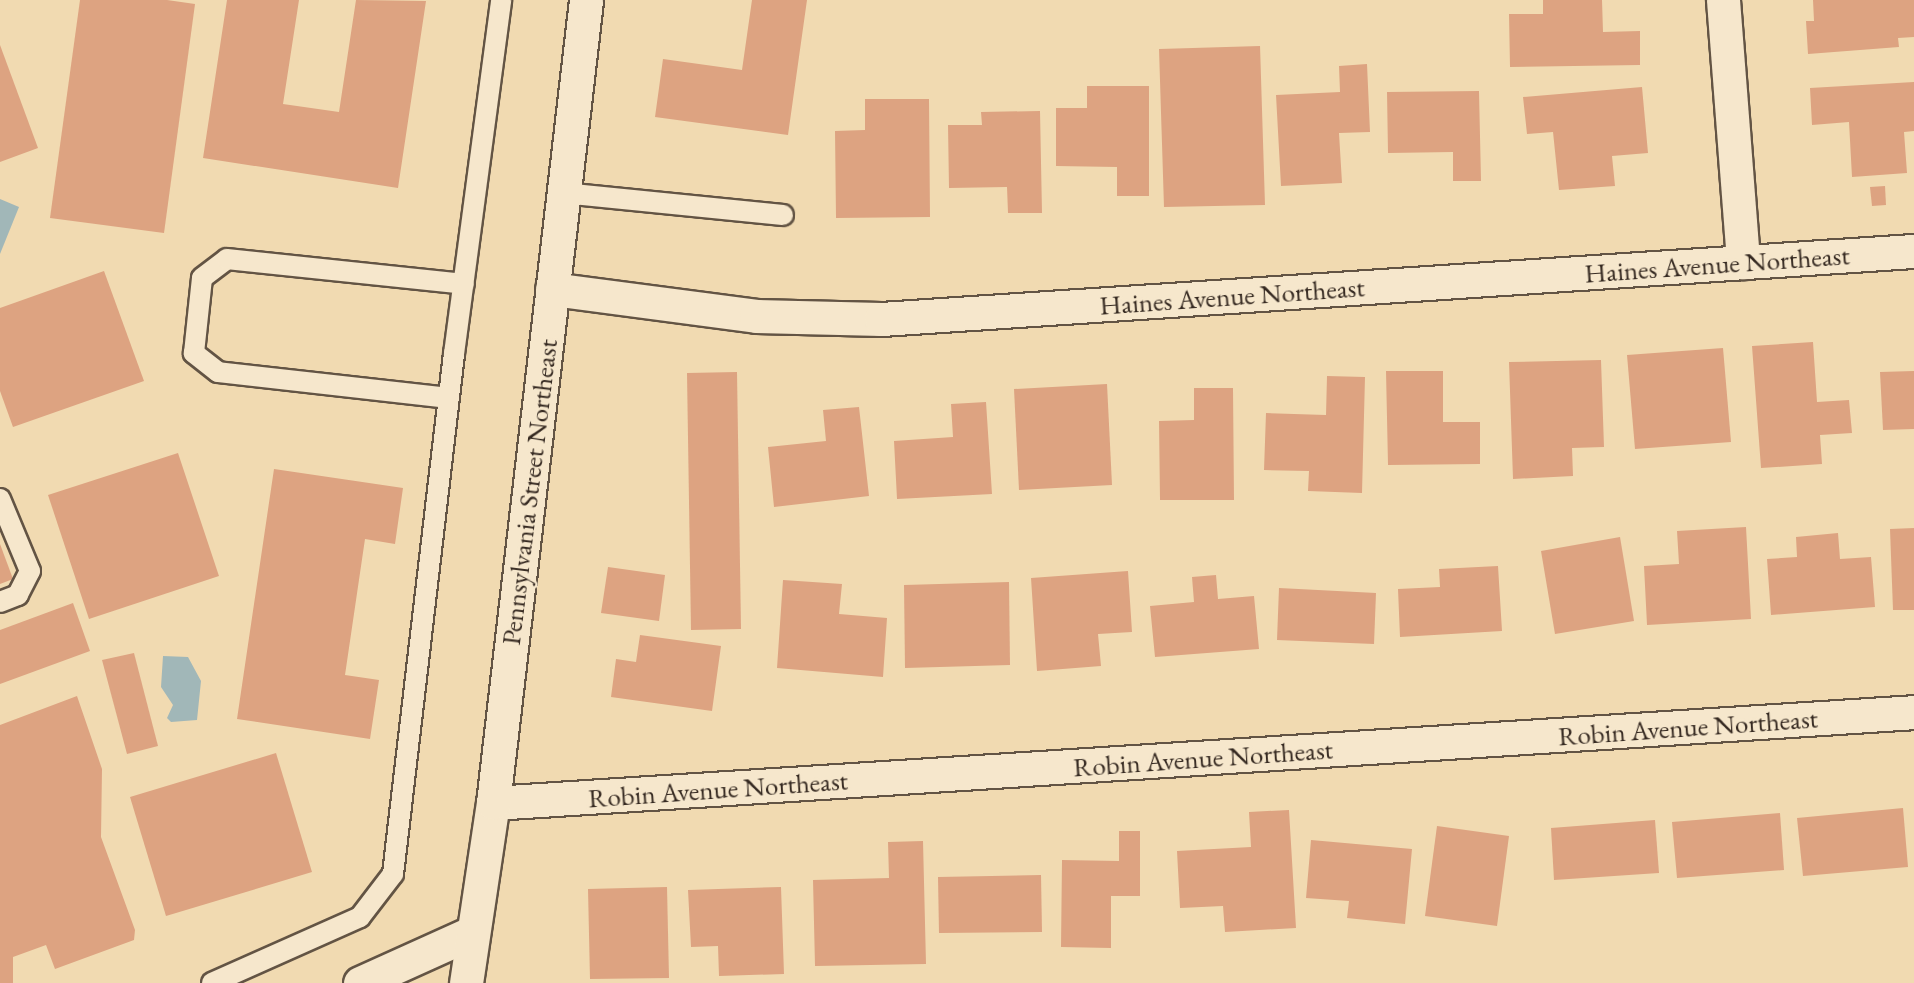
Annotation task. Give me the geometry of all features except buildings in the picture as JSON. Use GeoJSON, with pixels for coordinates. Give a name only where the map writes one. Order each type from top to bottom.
{"type":"FeatureCollection","features":[{"type":"Feature","properties":{"kind":"street","name":"Pennsylvania Street Northeast"},"geometry":{"type":"LineString","coordinates":[[466,983],[493,803],[586,0]]}},
{"type":"Feature","properties":{"kind":"street"},"geometry":{"type":"LineString","coordinates":[[1723,0],[1743,262]]}},
{"type":"Feature","properties":{"kind":"street","name":"Haines Avenue Northeast"},"geometry":{"type":"LineString","coordinates":[[552,289],[756,316],[881,320],[1914,251]]}},
{"type":"Feature","properties":{"kind":"street","name":"Robin Avenue Northeast"},"geometry":{"type":"LineString","coordinates":[[493,803],[1914,712]]}},
{"type":"Feature","properties":{"kind":"street"},"geometry":{"type":"LineString","coordinates":[[360,983],[473,932]]}},
{"type":"Feature","properties":{"kind":"lane"},"geometry":{"type":"LineString","coordinates":[[212,983],[360,917],[393,874],[449,398],[501,0]]}},
{"type":"Feature","properties":{"kind":"lane"},"geometry":{"type":"LineString","coordinates":[[563,193],[783,215]]}},
{"type":"Feature","properties":{"kind":"lane"},"geometry":{"type":"LineString","coordinates":[[449,398],[218,372],[194,353],[202,278],[227,259],[464,284]]}},
{"type":"Feature","properties":{"kind":"lane"},"geometry":{"type":"LineString","coordinates":[[0,499],[30,571],[18,595],[0,602]]}},
{"type":"Feature","properties":{"kind":"shaded area"},"geometry":{"type":"Polygon","coordinates":[[[0,199],[19,207],[0,254],[0,199]]]}},
{"type":"Feature","properties":{"kind":"shaded area"},"geometry":{"type":"Polygon","coordinates":[[[163,656],[188,657],[201,681],[197,720],[171,722],[167,718],[173,705],[161,687],[163,656]]]}}]}
